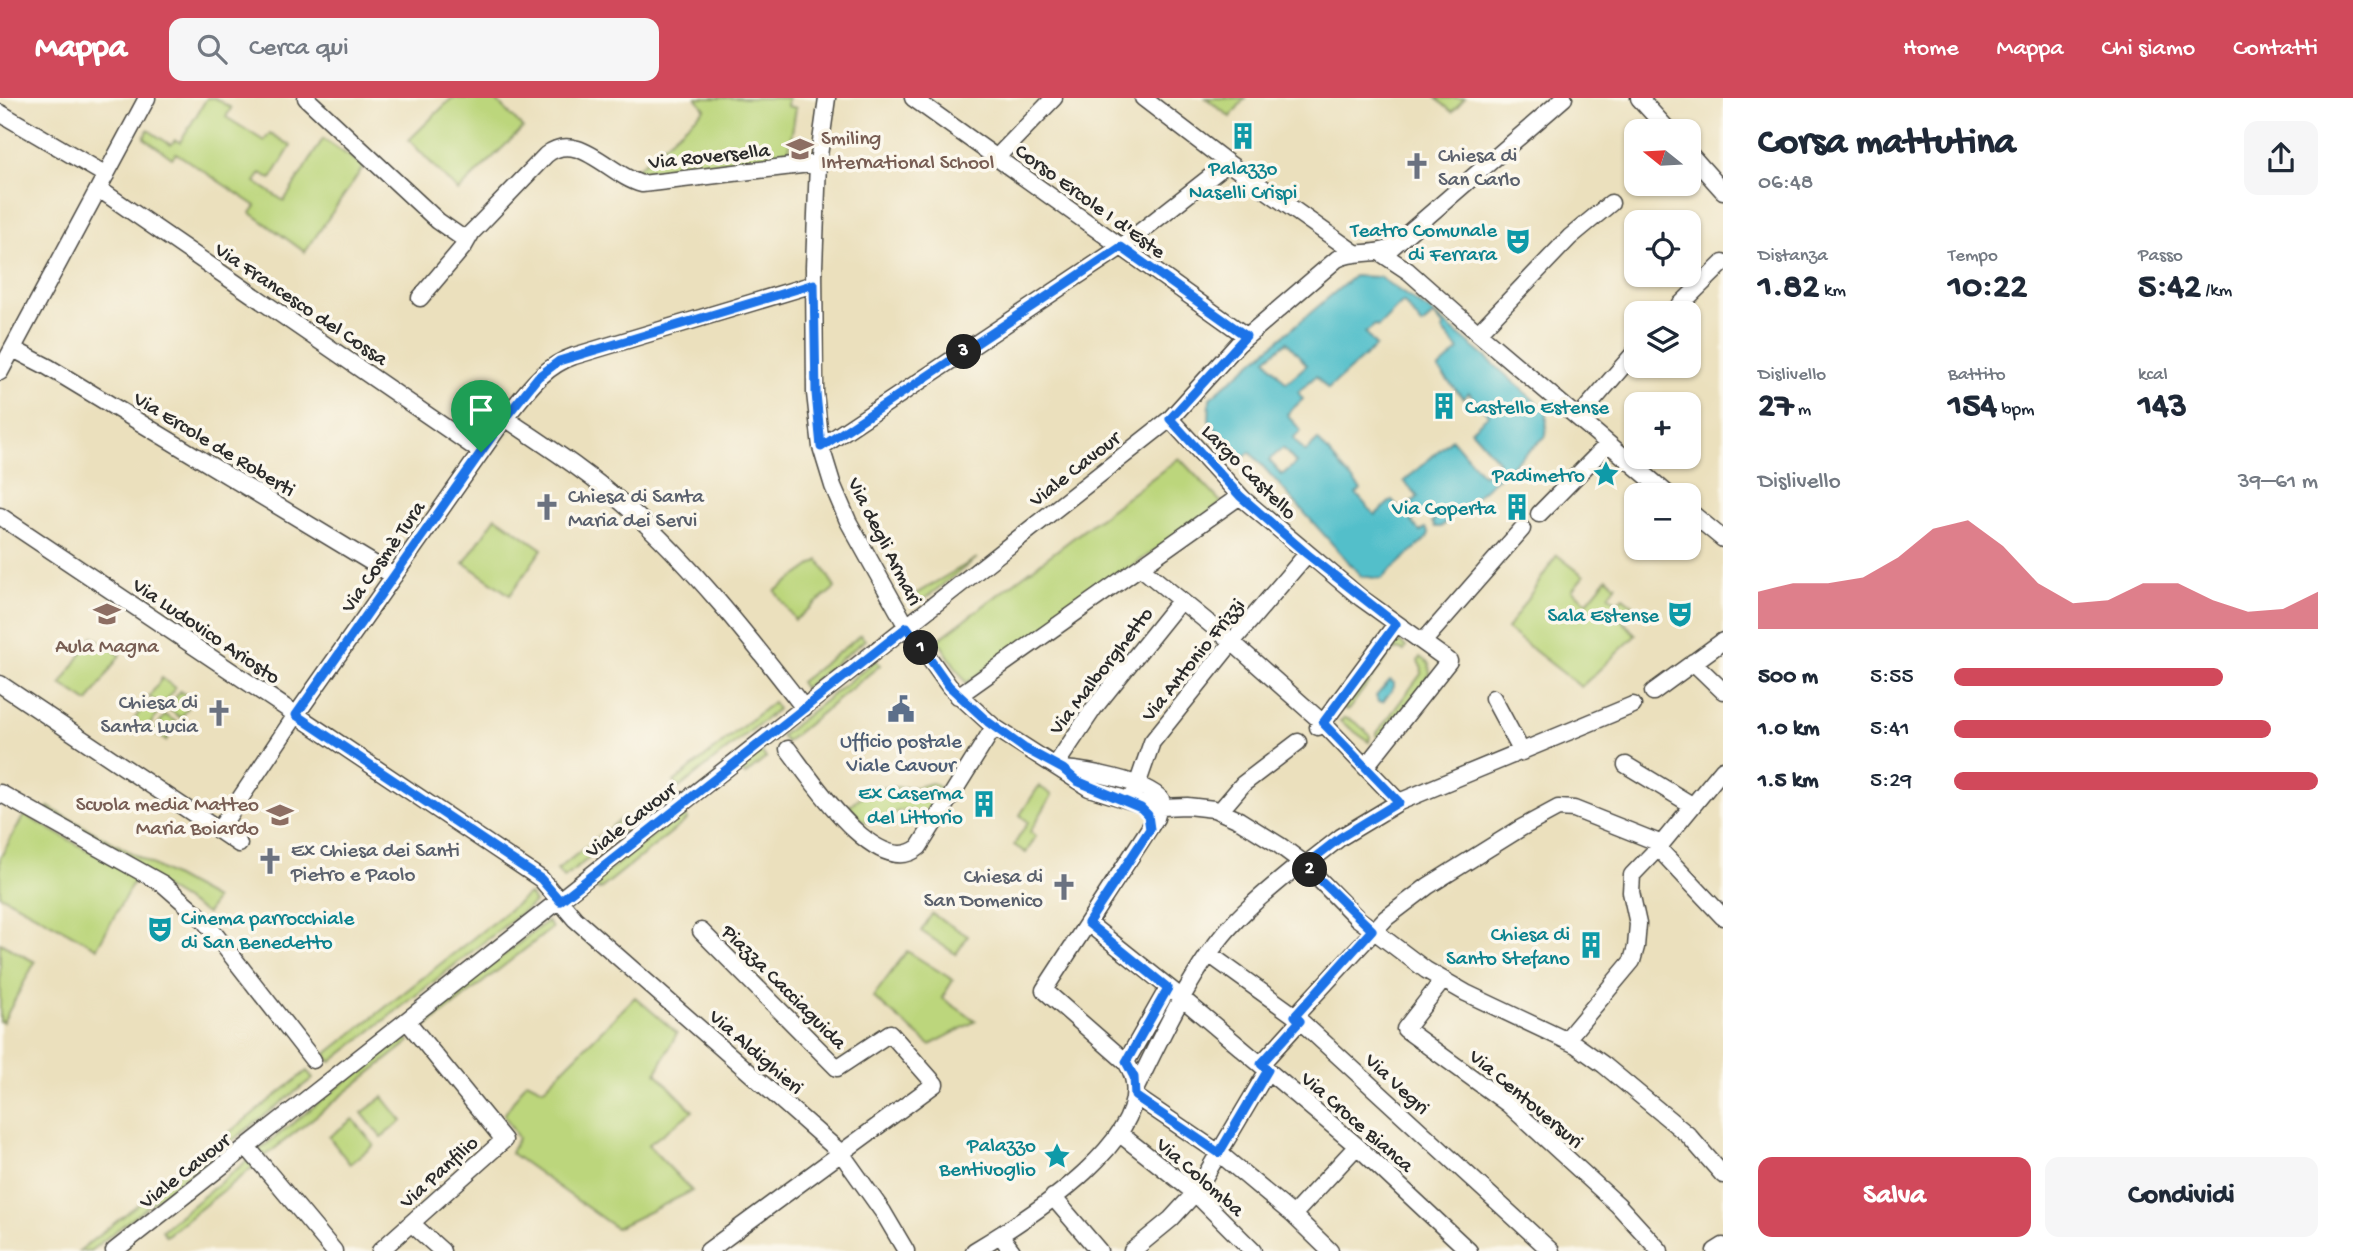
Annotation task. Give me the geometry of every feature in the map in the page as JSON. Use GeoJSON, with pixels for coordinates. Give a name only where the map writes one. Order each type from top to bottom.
{"type":"FeatureCollection","features":[{"type":"Feature","properties":{"kind":"street"},"geometry":{"type":"LineString","coordinates":[[0,372],[147,98]]}},
{"type":"Feature","properties":{"kind":"street"},"geometry":{"type":"LineString","coordinates":[[306,98],[450,232],[461,237],[472,232]]}},
{"type":"Feature","properties":{"kind":"street","name":"Via degli Armari"},"geometry":{"type":"LineString","coordinates":[[827,98],[818,163],[814,284],[816,393],[821,447],[848,521],[907,627],[958,696],[994,727],[1089,788],[1130,802],[1220,811],[1258,831],[1304,864],[1372,930],[1443,980],[1588,1053],[1631,1085],[1688,1135],[1723,1175]]}},
{"type":"Feature","properties":{"kind":"street","name":"Corso Ercole I d'Este"},"geometry":{"type":"LineString","coordinates":[[913,98],[1246,336]]}},
{"type":"Feature","properties":{"kind":"street"},"geometry":{"type":"LineString","coordinates":[[996,158],[1054,98]]}},
{"type":"Feature","properties":{"kind":"street"},"geometry":{"type":"LineString","coordinates":[[1564,98],[1407,236],[1381,253],[1416,277],[1655,483]]}},
{"type":"Feature","properties":{"kind":"street"},"geometry":{"type":"LineString","coordinates":[[1639,98],[1658,119]]}},
{"type":"Feature","properties":{"kind":"street"},"geometry":{"type":"LineString","coordinates":[[1148,100],[1228,163],[1355,253]]}},
{"type":"Feature","properties":{"kind":"street","name":"Via Francesco del Cossa"},"geometry":{"type":"LineString","coordinates":[[0,113],[103,182],[481,452]]}},
{"type":"Feature","properties":{"kind":"street","name":"Via Roversella"},"geometry":{"type":"LineString","coordinates":[[472,232],[552,150],[565,146],[583,151],[628,180],[642,184],[818,163]]}},
{"type":"Feature","properties":{"kind":"street"},"geometry":{"type":"LineString","coordinates":[[821,447],[1121,247],[1228,163]]}},
{"type":"Feature","properties":{"kind":"street"},"geometry":{"type":"LineString","coordinates":[[1701,166],[1723,191]]}},
{"type":"Feature","properties":{"kind":"street"},"geometry":{"type":"LineString","coordinates":[[1478,333],[1570,237],[1611,204]]}},
{"type":"Feature","properties":{"kind":"street"},"geometry":{"type":"LineString","coordinates":[[420,298],[464,246],[472,232]]}},
{"type":"Feature","properties":{"kind":"street","name":"Largo Castello"},"geometry":{"type":"LineString","coordinates":[[1366,766],[1449,661],[1355,593],[1240,496],[1170,419],[1246,336],[1337,259],[1355,253],[1381,253]]}},
{"type":"Feature","properties":{"kind":"street"},"geometry":{"type":"LineString","coordinates":[[1684,301],[1723,263]]}},
{"type":"Feature","properties":{"kind":"street","name":"Via Cosmè Tura"},"geometry":{"type":"LineString","coordinates":[[219,830],[296,715],[481,452],[538,377],[559,361],[814,284]]}},
{"type":"Feature","properties":{"kind":"street","name":"Via Ercole de Roberti"},"geometry":{"type":"LineString","coordinates":[[13,349],[394,576]]}},
{"type":"Feature","properties":{"kind":"street"},"geometry":{"type":"LineString","coordinates":[[1578,418],[1624,365]]}},
{"type":"Feature","properties":{"kind":"street"},"geometry":{"type":"LineString","coordinates":[[505,418],[598,483],[668,545],[718,599],[804,708]]}},
{"type":"Feature","properties":{"kind":"street","name":"Viale Cavour"},"geometry":{"type":"LineString","coordinates":[[114,1251],[1170,419]]}},
{"type":"Feature","properties":{"kind":"street"},"geometry":{"type":"LineString","coordinates":[[1539,514],[1608,443]]}},
{"type":"Feature","properties":{"kind":"street"},"geometry":{"type":"LineString","coordinates":[[958,696],[1240,496]]}},
{"type":"Feature","properties":{"kind":"street","name":"Via Ludovico Ariosto"},"geometry":{"type":"LineString","coordinates":[[0,516],[541,879],[560,901]]}},
{"type":"Feature","properties":{"kind":"street"},"geometry":{"type":"LineString","coordinates":[[1701,522],[1723,539]]}},
{"type":"Feature","properties":{"kind":"street"},"geometry":{"type":"LineString","coordinates":[[1423,642],[1522,529]]}},
{"type":"Feature","properties":{"kind":"street","name":"Via Antonio Frizzi"},"geometry":{"type":"LineString","coordinates":[[1130,802],[1152,742],[1307,554]]}},
{"type":"Feature","properties":{"kind":"street"},"geometry":{"type":"LineString","coordinates":[[1140,568],[1232,642],[1366,766],[1399,802]]}},
{"type":"Feature","properties":{"kind":"street","name":"Via Malborghetto"},"geometry":{"type":"LineString","coordinates":[[1059,767],[1094,708],[1180,601]]}},
{"type":"Feature","properties":{"kind":"street"},"geometry":{"type":"LineString","coordinates":[[1320,725],[1396,624]]}},
{"type":"Feature","properties":{"kind":"street"},"geometry":{"type":"LineString","coordinates":[[1653,692],[1723,641]]}},
{"type":"Feature","properties":{"kind":"street"},"geometry":{"type":"LineString","coordinates":[[1693,662],[1723,691]]}},
{"type":"Feature","properties":{"kind":"street"},"geometry":{"type":"LineString","coordinates":[[0,684],[239,844]]}},
{"type":"Feature","properties":{"kind":"street"},"geometry":{"type":"LineString","coordinates":[[1493,698],[1522,752]]}},
{"type":"Feature","properties":{"kind":"street"},"geometry":{"type":"LineString","coordinates":[[974,1251],[1080,1176],[1120,1133],[1135,1092],[1183,999],[1209,954],[1244,912],[1341,837],[1399,802],[1633,705]]}},
{"type":"Feature","properties":{"kind":"street"},"geometry":{"type":"LineString","coordinates":[[788,748],[849,826],[883,850],[906,854],[919,847],[994,727]]}},
{"type":"Feature","properties":{"kind":"street"},"geometry":{"type":"LineString","coordinates":[[1220,811],[1243,784],[1298,742]]}},
{"type":"Feature","properties":{"kind":"street"},"geometry":{"type":"LineString","coordinates":[[1626,765],[1692,805]]}},
{"type":"Feature","properties":{"kind":"street"},"geometry":{"type":"LineString","coordinates":[[1059,767],[1137,785],[1160,797],[1161,807],[1150,829],[1044,990],[1126,1062],[1133,1072],[1135,1092],[1219,1153],[1293,1215],[1330,1251]]}},
{"type":"Feature","properties":{"kind":"street"},"geometry":{"type":"LineString","coordinates":[[1566,1040],[1632,961],[1638,924],[1630,892],[1631,881],[1639,866],[1658,848],[1723,769]]}},
{"type":"Feature","properties":{"kind":"street"},"geometry":{"type":"LineString","coordinates":[[0,793],[163,884],[204,919],[313,1060]]}},
{"type":"Feature","properties":{"kind":"street"},"geometry":{"type":"LineString","coordinates":[[1130,802],[1148,815],[1150,829]]}},
{"type":"Feature","properties":{"kind":"street"},"geometry":{"type":"LineString","coordinates":[[1132,1251],[1171,1219],[1195,1193],[1265,1067],[1298,1019],[1372,930],[1428,886],[1521,828],[1558,808],[1574,809],[1657,842],[1658,848],[1723,917]]}},
{"type":"Feature","properties":{"kind":"street","name":"Via Aldighieri"},"geometry":{"type":"LineString","coordinates":[[560,901],[575,919],[841,1153],[883,1212],[906,1251]]}},
{"type":"Feature","properties":{"kind":"street","name":"Via Croce Bianca"},"geometry":{"type":"LineString","coordinates":[[1088,923],[1183,999],[1357,1146],[1469,1251]]}},
{"type":"Feature","properties":{"kind":"street","name":"Piazza Cacciaguida"},"geometry":{"type":"LineString","coordinates":[[701,931],[837,1068],[890,1033],[935,1084],[841,1153]]}},
{"type":"Feature","properties":{"kind":"street","name":"Via Vegri"},"geometry":{"type":"LineString","coordinates":[[1209,954],[1298,1019],[1551,1251]]}},
{"type":"Feature","properties":{"kind":"street","name":"Via Centoversuri"},"geometry":{"type":"LineString","coordinates":[[1443,980],[1405,1029],[1508,1104],[1618,1205],[1660,1251]]}},
{"type":"Feature","properties":{"kind":"street"},"geometry":{"type":"LineString","coordinates":[[1126,1062],[1168,988]]}},
{"type":"Feature","properties":{"kind":"street","name":"Via Panfilio"},"geometry":{"type":"LineString","coordinates":[[380,1251],[504,1140],[407,1021]]}},
{"type":"Feature","properties":{"kind":"street","name":"Via Colomba"},"geometry":{"type":"LineString","coordinates":[[1120,1133],[1195,1193],[1253,1251]]}},
{"type":"Feature","properties":{"kind":"street"},"geometry":{"type":"LineString","coordinates":[[1293,1215],[1357,1146]]}},
{"type":"Feature","properties":{"kind":"street"},"geometry":{"type":"LineString","coordinates":[[247,1147],[334,1251]]}},
{"type":"Feature","properties":{"kind":"street"},"geometry":{"type":"LineString","coordinates":[[708,1251],[841,1153]]}},
{"type":"Feature","properties":{"kind":"street"},"geometry":{"type":"LineString","coordinates":[[1053,1197],[1099,1251]]}},
{"type":"Feature","properties":{"kind":"street"},"geometry":{"type":"LineString","coordinates":[[411,1223],[442,1251]]}},
{"type":"Feature","properties":{"kind":"street"},"geometry":{"type":"LineString","coordinates":[[1000,1235],[1012,1251]]}},
{"type":"Feature","properties":{"kind":"street"},"geometry":{"type":"LineString","coordinates":[[1715,1251],[1723,1246]]}},
{"type":"Feature","properties":{"kind":"green space"},"geometry":{"type":"Polygon","coordinates":[[[207,98],[215,98],[231,108],[226,117],[264,141],[270,133],[291,146],[271,179],[261,173],[255,182],[284,201],[323,139],[364,166],[305,252],[251,213],[256,206],[176,153],[172,158],[144,138],[148,130],[171,145],[175,140],[180,142],[207,98]]]}},
{"type":"Feature","properties":{"kind":"green space"},"geometry":{"type":"Polygon","coordinates":[[[452,98],[494,98],[523,128],[458,191],[409,140],[452,98]]]}},
{"type":"Feature","properties":{"kind":"green space"},"geometry":{"type":"Polygon","coordinates":[[[696,98],[788,98],[787,106],[796,108],[788,157],[631,174],[705,109],[696,98]]]}},
{"type":"Feature","properties":{"kind":"green space"},"geometry":{"type":"Polygon","coordinates":[[[1206,98],[1245,98],[1230,117],[1206,98]]]}},
{"type":"Feature","properties":{"kind":"green space"},"geometry":{"type":"Polygon","coordinates":[[[1436,98],[1465,98],[1452,112],[1436,98]]]}},
{"type":"Feature","properties":{"kind":"green space"},"geometry":{"type":"Polygon","coordinates":[[[1179,458],[1222,503],[966,683],[938,640],[1179,458]]]}},
{"type":"Feature","properties":{"kind":"green space"},"geometry":{"type":"Polygon","coordinates":[[[496,517],[542,549],[510,595],[464,563],[496,517]]]}},
{"type":"Feature","properties":{"kind":"green space"},"geometry":{"type":"Polygon","coordinates":[[[1557,555],[1584,576],[1572,590],[1587,602],[1607,578],[1616,585],[1608,595],[1617,602],[1623,597],[1633,605],[1621,619],[1636,635],[1581,687],[1507,629],[1557,555]]]}},
{"type":"Feature","properties":{"kind":"green space"},"geometry":{"type":"Polygon","coordinates":[[[977,558],[918,604],[914,595],[977,558]]]}},
{"type":"Feature","properties":{"kind":"green space"},"geometry":{"type":"Polygon","coordinates":[[[819,560],[835,588],[795,620],[775,591],[819,560]]]}},
{"type":"Feature","properties":{"kind":"green space"},"geometry":{"type":"Polygon","coordinates":[[[861,635],[865,640],[804,688],[800,682],[861,635]]]}},
{"type":"Feature","properties":{"kind":"green space"},"geometry":{"type":"Polygon","coordinates":[[[93,636],[120,655],[88,702],[61,684],[93,636]]]}},
{"type":"Feature","properties":{"kind":"green space"},"geometry":{"type":"Polygon","coordinates":[[[1391,642],[1401,643],[1406,647],[1404,651],[1397,649],[1391,652],[1349,709],[1342,708],[1391,642]]]}},
{"type":"Feature","properties":{"kind":"green space"},"geometry":{"type":"Polygon","coordinates":[[[1420,657],[1429,664],[1430,674],[1378,743],[1377,733],[1421,674],[1418,661],[1420,657]]]}},
{"type":"Feature","properties":{"kind":"green space"},"geometry":{"type":"Polygon","coordinates":[[[876,660],[880,665],[786,742],[781,736],[876,660]]]}},
{"type":"Feature","properties":{"kind":"green space"},"geometry":{"type":"Polygon","coordinates":[[[162,678],[175,688],[163,706],[149,697],[162,678]]]}},
{"type":"Feature","properties":{"kind":"green space"},"geometry":{"type":"Polygon","coordinates":[[[180,691],[193,700],[181,718],[168,709],[180,691]]]}},
{"type":"Feature","properties":{"kind":"green space"},"geometry":{"type":"Polygon","coordinates":[[[147,701],[160,710],[147,729],[134,720],[147,701]]]}},
{"type":"Feature","properties":{"kind":"green space"},"geometry":{"type":"Polygon","coordinates":[[[773,702],[778,709],[679,788],[674,782],[773,702]]]}},
{"type":"Feature","properties":{"kind":"green space"},"geometry":{"type":"Polygon","coordinates":[[[165,715],[178,723],[166,741],[153,732],[165,715]]]}},
{"type":"Feature","properties":{"kind":"green space"},"geometry":{"type":"Polygon","coordinates":[[[1344,718],[1365,730],[1370,736],[1369,742],[1340,721],[1344,718]]]}},
{"type":"Feature","properties":{"kind":"green space"},"geometry":{"type":"Polygon","coordinates":[[[761,751],[766,758],[745,775],[740,768],[761,751]]]}},
{"type":"Feature","properties":{"kind":"green space"},"geometry":{"type":"Polygon","coordinates":[[[932,783],[942,789],[931,807],[922,814],[901,810],[870,824],[861,820],[849,806],[872,788],[916,787],[932,783]]]}},
{"type":"Feature","properties":{"kind":"green space"},"geometry":{"type":"Polygon","coordinates":[[[1039,786],[1052,795],[1030,832],[1036,836],[1026,853],[1014,845],[1028,822],[1020,815],[1039,786]]]}},
{"type":"Feature","properties":{"kind":"green space"},"geometry":{"type":"Polygon","coordinates":[[[48,807],[215,899],[207,914],[45,814],[48,807]]]}},
{"type":"Feature","properties":{"kind":"green space"},"geometry":{"type":"Polygon","coordinates":[[[683,812],[688,819],[599,890],[593,883],[683,812]]]}},
{"type":"Feature","properties":{"kind":"green space"},"geometry":{"type":"Polygon","coordinates":[[[24,815],[136,877],[97,948],[0,895],[0,858],[24,815]]]}},
{"type":"Feature","properties":{"kind":"green space"},"geometry":{"type":"Polygon","coordinates":[[[625,816],[631,824],[564,878],[557,870],[625,816]]]}},
{"type":"Feature","properties":{"kind":"green space"},"geometry":{"type":"Polygon","coordinates":[[[529,894],[535,902],[331,1062],[325,1055],[529,894]]]}},
{"type":"Feature","properties":{"kind":"green space"},"geometry":{"type":"Polygon","coordinates":[[[932,914],[968,936],[956,954],[921,931],[932,914]]]}},
{"type":"Feature","properties":{"kind":"green space"},"geometry":{"type":"Polygon","coordinates":[[[547,921],[552,928],[426,1027],[421,1020],[547,921]]]}},
{"type":"Feature","properties":{"kind":"green space"},"geometry":{"type":"Polygon","coordinates":[[[0,943],[35,962],[3,1022],[0,1021],[0,943]]]}},
{"type":"Feature","properties":{"kind":"green space"},"geometry":{"type":"Polygon","coordinates":[[[907,951],[953,980],[942,998],[976,1021],[930,1045],[873,997],[907,951]]]}},
{"type":"Feature","properties":{"kind":"green space"},"geometry":{"type":"Polygon","coordinates":[[[635,997],[677,1033],[656,1073],[693,1111],[648,1145],[692,1191],[616,1228],[511,1153],[518,1138],[504,1115],[527,1081],[543,1089],[635,997]]]}},
{"type":"Feature","properties":{"kind":"green space"},"geometry":{"type":"Polygon","coordinates":[[[404,1035],[409,1042],[264,1157],[259,1150],[404,1035]]]}},
{"type":"Feature","properties":{"kind":"green space"},"geometry":{"type":"Polygon","coordinates":[[[307,1071],[313,1078],[90,1251],[79,1251],[307,1071]]]}},
{"type":"Feature","properties":{"kind":"green space"},"geometry":{"type":"Polygon","coordinates":[[[383,1097],[402,1121],[381,1137],[362,1113],[383,1097]]]}},
{"type":"Feature","properties":{"kind":"green space"},"geometry":{"type":"Polygon","coordinates":[[[353,1119],[374,1145],[350,1164],[329,1137],[353,1119]]]}},
{"type":"Feature","properties":{"kind":"green space"},"geometry":{"type":"Polygon","coordinates":[[[248,1160],[253,1167],[166,1236],[162,1230],[248,1160]]]}},
{"type":"Feature","properties":{"kind":"water"},"geometry":{"type":"Polygon","coordinates":[[[1354,276],[1379,277],[1432,313],[1547,412],[1546,436],[1441,527],[1435,527],[1432,522],[1438,516],[1429,506],[1411,521],[1420,532],[1425,528],[1429,533],[1427,538],[1381,579],[1361,576],[1250,452],[1242,459],[1209,421],[1210,398],[1354,276]],[[1403,302],[1378,327],[1375,325],[1365,333],[1376,346],[1328,389],[1316,376],[1298,392],[1303,399],[1287,414],[1301,431],[1293,438],[1305,452],[1318,440],[1361,490],[1356,494],[1375,515],[1392,500],[1402,511],[1418,497],[1404,481],[1452,439],[1483,475],[1499,462],[1471,430],[1489,415],[1469,393],[1463,398],[1438,369],[1459,350],[1442,330],[1444,328],[1434,315],[1422,325],[1403,302]],[[1287,342],[1266,359],[1286,383],[1307,365],[1287,342]],[[1283,448],[1269,460],[1282,475],[1296,463],[1283,448]]]}},
{"type":"Feature","properties":{"kind":"water"},"geometry":{"type":"Polygon","coordinates":[[[1390,680],[1394,687],[1383,702],[1378,702],[1376,696],[1390,680]]]}},
{"type":"Feature","properties":{"kind":"place","name":"Palazzo Naselli Crispi"},"geometry":{"type":"Point","coordinates":[1243,136]}},
{"type":"Feature","properties":{"kind":"place","name":"Smiling International School"},"geometry":{"type":"Point","coordinates":[800,149]}},
{"type":"Feature","properties":{"kind":"place","name":"Chiesa di San Carlo"},"geometry":{"type":"Point","coordinates":[1417,166]}},
{"type":"Feature","properties":{"kind":"place","name":"Teatro Comunale di Ferrara"},"geometry":{"type":"Point","coordinates":[1518,241]}},
{"type":"Feature","properties":{"kind":"place","name":"Castello Estense"},"geometry":{"type":"Point","coordinates":[1444,406]}},
{"type":"Feature","properties":{"kind":"place","name":"Padimetro"},"geometry":{"type":"Point","coordinates":[1606,474]}},
{"type":"Feature","properties":{"kind":"place","name":"Chiesa di Santa Maria dei Servi"},"geometry":{"type":"Point","coordinates":[547,507]}},
{"type":"Feature","properties":{"kind":"place","name":"Via Coperta"},"geometry":{"type":"Point","coordinates":[1517,507]}},
{"type":"Feature","properties":{"kind":"place","name":"Aula Magna"},"geometry":{"type":"Point","coordinates":[107,614]}},
{"type":"Feature","properties":{"kind":"place","name":"Sala Estense"},"geometry":{"type":"Point","coordinates":[1680,614]}},
{"type":"Feature","properties":{"kind":"place","name":"Ufficio postale Viale Cavour"},"geometry":{"type":"Point","coordinates":[901,709]}},
{"type":"Feature","properties":{"kind":"place","name":"Chiesa di Santa Lucia"},"geometry":{"type":"Point","coordinates":[219,713]}},
{"type":"Feature","properties":{"kind":"place","name":"Ex Caserma del Littorio"},"geometry":{"type":"Point","coordinates":[984,804]}},
{"type":"Feature","properties":{"kind":"place","name":"Scuola media Matteo Maria Boiardo"},"geometry":{"type":"Point","coordinates":[280,815]}},
{"type":"Feature","properties":{"kind":"place","name":"Ex Chiesa dei Santi Pietro e Paolo"},"geometry":{"type":"Point","coordinates":[270,861]}},
{"type":"Feature","properties":{"kind":"place","name":"Chiesa di San Domenico"},"geometry":{"type":"Point","coordinates":[1064,887]}},
{"type":"Feature","properties":{"kind":"place","name":"Cinema parrocchiale di San Benedetto"},"geometry":{"type":"Point","coordinates":[160,929]}},
{"type":"Feature","properties":{"kind":"place","name":"Chiesa di Santo Stefano"},"geometry":{"type":"Point","coordinates":[1591,945]}},
{"type":"Feature","properties":{"kind":"place","name":"Palazzo Bentivoglio"},"geometry":{"type":"Point","coordinates":[1057,1156]}},
{"type":"Feature","properties":{"kind":"route"},"geometry":{"type":"LineString","coordinates":[[1121,247],[1246,336],[1170,419],[1240,496],[1307,554],[1396,624],[1323,723],[1399,802],[1341,837],[1305,865],[1372,930],[1295,1016],[1300,1021],[1261,1064],[1268,1070],[1219,1153],[1135,1096],[1133,1072],[1126,1062],[1168,988],[1088,923],[1150,829],[1148,815],[1132,803],[1089,788],[988,722],[949,686],[907,627],[560,901],[541,879],[296,715],[481,452],[538,377],[559,361],[814,284],[816,393],[821,447],[1121,247]]}}]}
